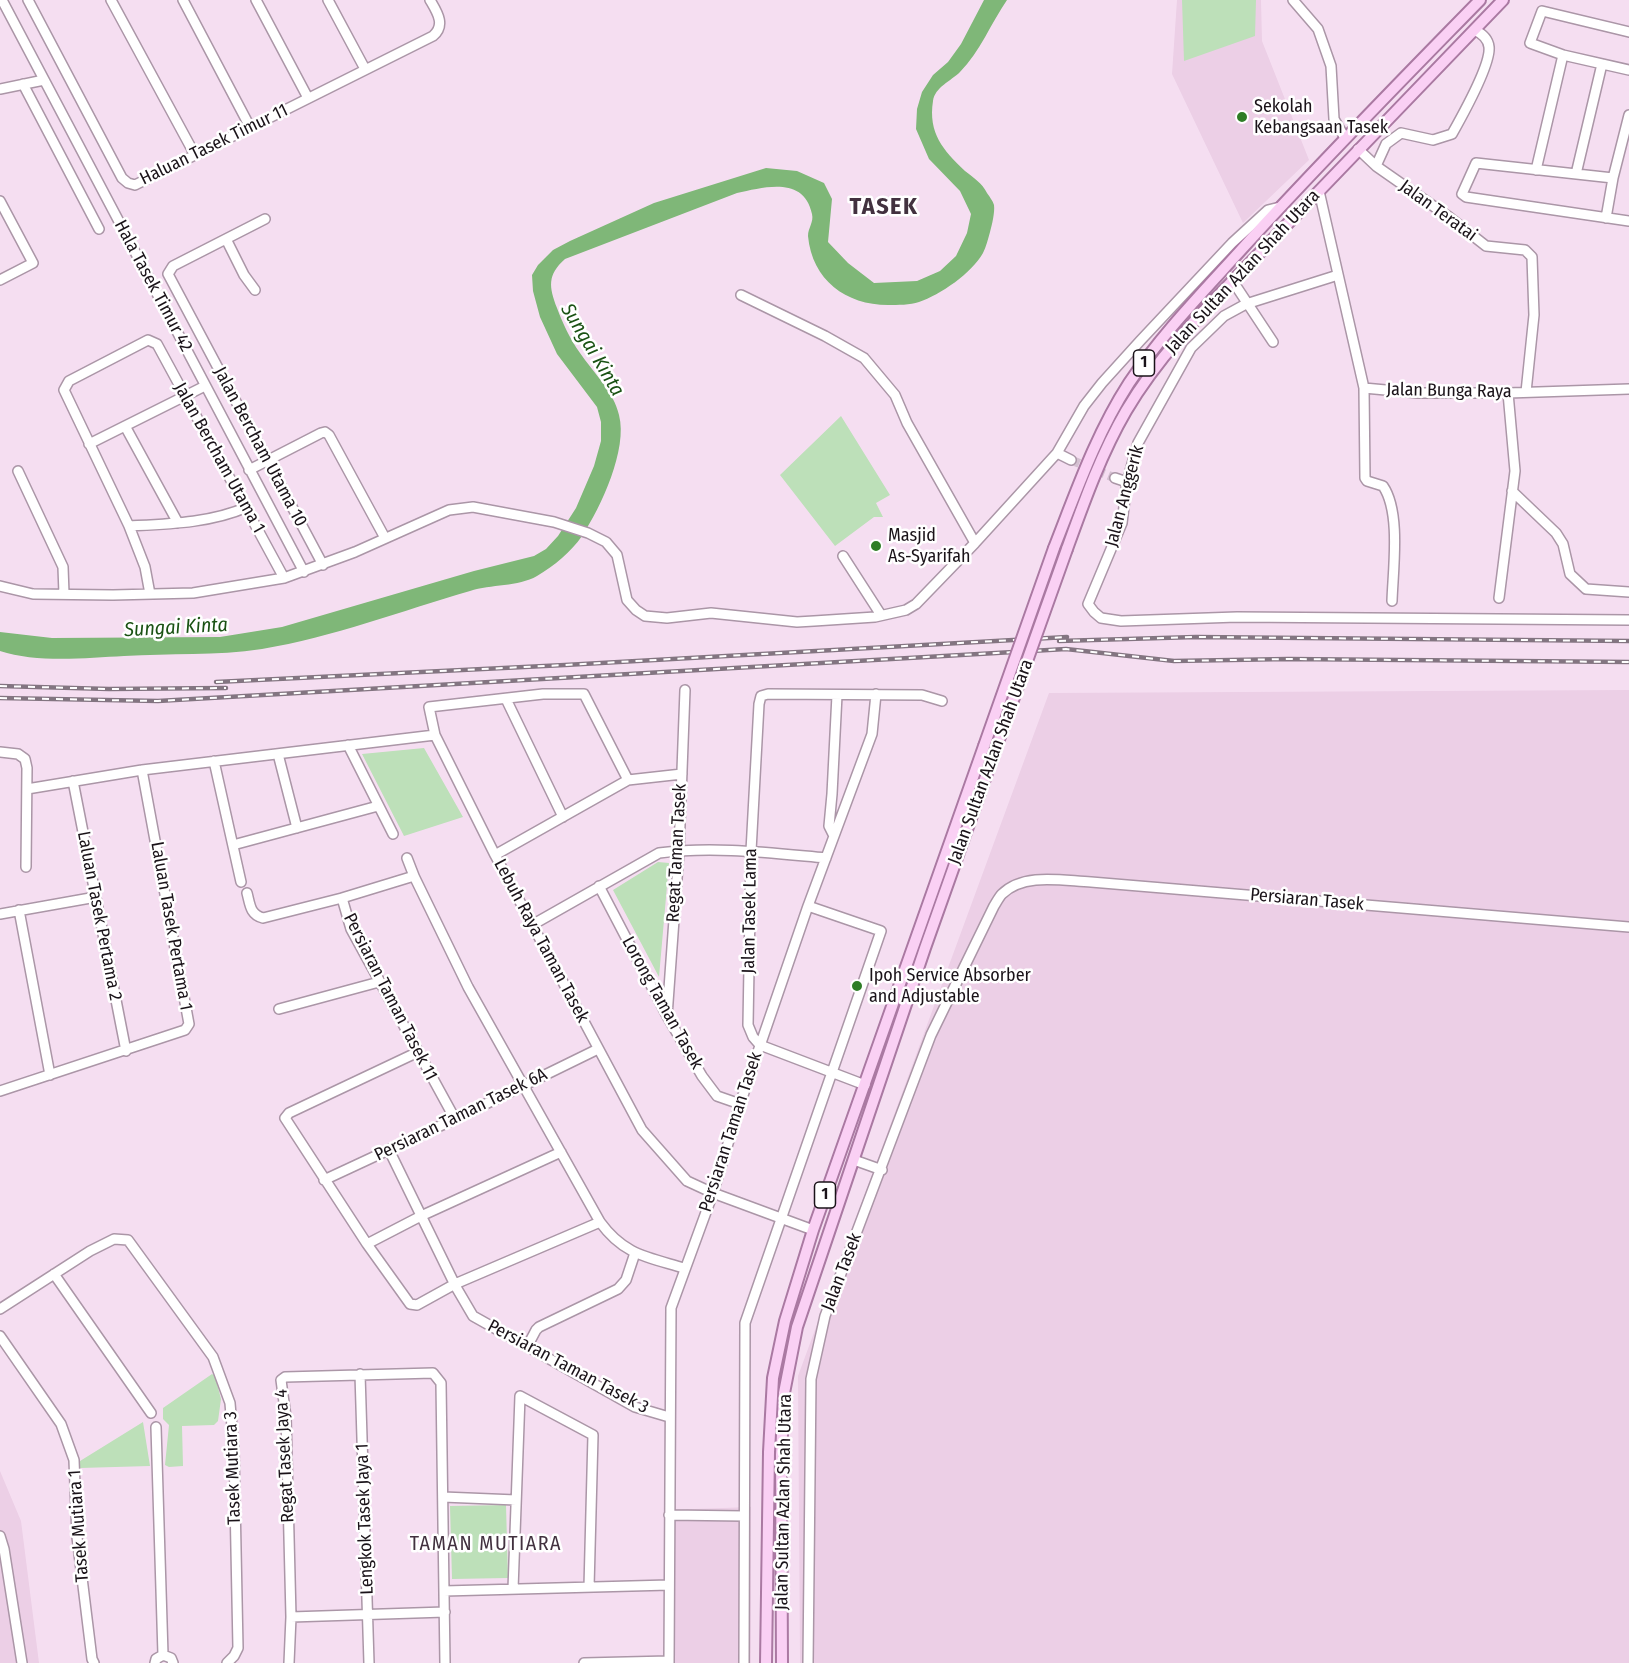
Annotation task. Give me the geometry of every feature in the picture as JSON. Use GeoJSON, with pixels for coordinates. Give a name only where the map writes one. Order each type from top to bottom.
{"type":"FeatureCollection","features":[{"type":"Feature","properties":{"kind":"main road","name":"Jalan Sultan Azlan Shah Utara"},"geometry":{"type":"LineString","coordinates":[[766,1663],[769,1452],[773,1378],[785,1321],[813,1230],[1054,548],[1084,470],[1101,432],[1129,383],[1165,336],[1280,207],[1480,0]]}},
{"type":"Feature","properties":{"kind":"main road","name":"Jalan Sultan Azlan Shah Utara"},"geometry":{"type":"LineString","coordinates":[[782,1663],[781,1455],[784,1393],[797,1327],[925,948],[1067,549],[1104,453],[1126,411],[1152,371],[1184,331],[1503,0]]}},
{"type":"Feature","properties":{"kind":"street","name":"Haluan Tasek Timur 11"},"geometry":{"type":"LineString","coordinates":[[28,0],[125,181],[131,184],[139,183],[436,34],[440,26],[438,14],[430,0]]}},
{"type":"Feature","properties":{"kind":"street"},"geometry":{"type":"LineString","coordinates":[[111,0],[195,155]]}},
{"type":"Feature","properties":{"kind":"street"},"geometry":{"type":"LineString","coordinates":[[183,0],[250,128]]}},
{"type":"Feature","properties":{"kind":"street"},"geometry":{"type":"LineString","coordinates":[[256,0],[308,98]]}},
{"type":"Feature","properties":{"kind":"street"},"geometry":{"type":"LineString","coordinates":[[328,0],[365,69]]}},
{"type":"Feature","properties":{"kind":"street"},"geometry":{"type":"LineString","coordinates":[[1293,0],[1318,29],[1331,66],[1334,119],[1345,138]]}},
{"type":"Feature","properties":{"kind":"street","name":"Hala Tasek Timur 42"},"geometry":{"type":"LineString","coordinates":[[2,3],[304,572]]}},
{"type":"Feature","properties":{"kind":"street"},"geometry":{"type":"LineString","coordinates":[[1629,32],[1542,11],[1530,43],[1563,56],[1629,70]]}},
{"type":"Feature","properties":{"kind":"street"},"geometry":{"type":"LineString","coordinates":[[1376,166],[1386,144],[1401,133],[1433,140],[1452,134],[1467,108],[1486,62],[1489,47],[1483,34],[1474,30]]}},
{"type":"Feature","properties":{"kind":"street"},"geometry":{"type":"LineString","coordinates":[[1536,170],[1563,56]]}},
{"type":"Feature","properties":{"kind":"street"},"geometry":{"type":"LineString","coordinates":[[1576,174],[1602,63]]}},
{"type":"Feature","properties":{"kind":"street"},"geometry":{"type":"LineString","coordinates":[[0,89],[44,80]]}},
{"type":"Feature","properties":{"kind":"street"},"geometry":{"type":"LineString","coordinates":[[23,84],[99,229]]}},
{"type":"Feature","properties":{"kind":"street"},"geometry":{"type":"LineString","coordinates":[[1606,218],[1613,178],[1629,115]]}},
{"type":"Feature","properties":{"kind":"street","name":"Jalan Teratai"},"geometry":{"type":"LineString","coordinates":[[1358,148],[1376,166],[1486,246],[1525,250],[1533,257],[1534,315],[1526,392]]}},
{"type":"Feature","properties":{"kind":"street"},"geometry":{"type":"LineString","coordinates":[[1613,178],[1476,163],[1462,194],[1466,197],[1629,221]]}},
{"type":"Feature","properties":{"kind":"street","name":"Jalan Bunga Raya"},"geometry":{"type":"LineString","coordinates":[[1319,191],[1364,388],[1418,393],[1629,389]]}},
{"type":"Feature","properties":{"kind":"street"},"geometry":{"type":"LineString","coordinates":[[0,201],[33,262],[0,280]]}},
{"type":"Feature","properties":{"kind":"street"},"geometry":{"type":"LineString","coordinates":[[0,585],[33,594],[150,594],[193,593],[284,579],[323,565],[449,510],[473,507],[554,522],[588,533],[612,547],[620,567],[627,600],[645,616],[667,618],[711,613],[797,622],[881,615],[906,610],[916,604],[975,543],[1057,453],[1084,406],[1102,383],[1237,239],[1268,210],[1280,207]]}},
{"type":"Feature","properties":{"kind":"street"},"geometry":{"type":"LineString","coordinates":[[255,290],[244,275],[226,239],[265,219]]}},
{"type":"Feature","properties":{"kind":"street","name":"Jalan Bercham Utama 10"},"geometry":{"type":"LineString","coordinates":[[226,239],[173,266],[169,271],[169,277],[323,565]]}},
{"type":"Feature","properties":{"kind":"street"},"geometry":{"type":"LineString","coordinates":[[1233,258],[1237,239]]}},
{"type":"Feature","properties":{"kind":"street","name":"Jalan Anggerik"},"geometry":{"type":"LineString","coordinates":[[1338,275],[1246,304],[1224,316],[1191,348],[1138,443],[1127,482],[1122,523],[1088,604],[1094,612],[1101,618],[1121,621],[1237,617],[1629,620]]}},
{"type":"Feature","properties":{"kind":"street"},"geometry":{"type":"LineString","coordinates":[[1232,280],[1254,317],[1270,335],[1273,342]]}},
{"type":"Feature","properties":{"kind":"street"},"geometry":{"type":"LineString","coordinates":[[741,295],[825,336],[864,358],[895,395],[907,423],[975,543]]}},
{"type":"Feature","properties":{"kind":"street","name":"Jalan Bercham Utama 1"},"geometry":{"type":"LineString","coordinates":[[89,444],[65,394],[64,386],[69,381],[145,340],[152,340],[157,344],[284,579]]}},
{"type":"Feature","properties":{"kind":"street"},"geometry":{"type":"LineString","coordinates":[[150,594],[145,567],[129,526],[89,444],[205,386]]}},
{"type":"Feature","properties":{"kind":"street"},"geometry":{"type":"LineString","coordinates":[[1364,388],[1365,478],[1367,481],[1383,486],[1389,495],[1394,528],[1392,601]]}},
{"type":"Feature","properties":{"kind":"street"},"geometry":{"type":"LineString","coordinates":[[1498,598],[1515,471],[1508,393]]}},
{"type":"Feature","properties":{"kind":"street"},"geometry":{"type":"LineString","coordinates":[[125,426],[178,523]]}},
{"type":"Feature","properties":{"kind":"street"},"geometry":{"type":"LineString","coordinates":[[249,470],[321,433],[328,433],[385,538]]}},
{"type":"Feature","properties":{"kind":"street"},"geometry":{"type":"LineString","coordinates":[[1057,453],[1071,459]]}},
{"type":"Feature","properties":{"kind":"street"},"geometry":{"type":"LineString","coordinates":[[18,471],[63,567],[64,594]]}},
{"type":"Feature","properties":{"kind":"street"},"geometry":{"type":"LineString","coordinates":[[1115,478],[1127,482]]}},
{"type":"Feature","properties":{"kind":"street"},"geometry":{"type":"LineString","coordinates":[[1512,490],[1556,533],[1563,544],[1570,574],[1586,589],[1629,592]]}},
{"type":"Feature","properties":{"kind":"street"},"geometry":{"type":"LineString","coordinates":[[129,526],[178,523],[231,514],[246,507]]}},
{"type":"Feature","properties":{"kind":"street"},"geometry":{"type":"LineString","coordinates":[[843,556],[881,615]]}},
{"type":"Feature","properties":{"kind":"street","name":"Regat Taman Tasek"},"geometry":{"type":"LineString","coordinates":[[668,1016],[679,851],[685,690]]}},
{"type":"Feature","properties":{"kind":"street","name":"Lebuh Raya Taman Tasek"},"geometry":{"type":"LineString","coordinates":[[628,780],[584,694],[543,694],[429,706],[435,735],[495,855],[642,1130],[683,1178],[713,1193],[813,1230]]}},
{"type":"Feature","properties":{"kind":"street","name":"Jalan Tasek Lama"},"geometry":{"type":"LineString","coordinates":[[760,1045],[753,1037],[748,1025],[751,851],[759,704],[761,696],[768,694],[837,695]]}},
{"type":"Feature","properties":{"kind":"street","name":"Persiaran Taman Tasek"},"geometry":{"type":"LineString","coordinates":[[669,1662],[671,1308],[713,1193],[807,906],[872,734],[876,694]]}},
{"type":"Feature","properties":{"kind":"street"},"geometry":{"type":"LineString","coordinates":[[833,834],[829,826],[837,695],[922,695],[942,701]]}},
{"type":"Feature","properties":{"kind":"street"},"geometry":{"type":"LineString","coordinates":[[506,699],[563,817]]}},
{"type":"Feature","properties":{"kind":"street"},"geometry":{"type":"LineString","coordinates":[[27,789],[142,770],[435,735]]}},
{"type":"Feature","properties":{"kind":"street"},"geometry":{"type":"LineString","coordinates":[[348,746],[393,834]]}},
{"type":"Feature","properties":{"kind":"street"},"geometry":{"type":"LineString","coordinates":[[0,752],[18,754],[26,759],[26,867]]}},
{"type":"Feature","properties":{"kind":"street"},"geometry":{"type":"LineString","coordinates":[[278,754],[297,828]]}},
{"type":"Feature","properties":{"kind":"street"},"geometry":{"type":"LineString","coordinates":[[214,761],[241,882]]}},
{"type":"Feature","properties":{"kind":"street","name":"Laluan Tasek Pertama 1"},"geometry":{"type":"LineString","coordinates":[[0,1091],[126,1051],[185,1030],[189,1024],[142,770]]}},
{"type":"Feature","properties":{"kind":"street"},"geometry":{"type":"LineString","coordinates":[[495,855],[628,780],[682,774]]}},
{"type":"Feature","properties":{"kind":"street","name":"Laluan Tasek Pertama 2"},"geometry":{"type":"LineString","coordinates":[[73,781],[126,1051]]}},
{"type":"Feature","properties":{"kind":"street"},"geometry":{"type":"LineString","coordinates":[[832,794],[846,801]]}},
{"type":"Feature","properties":{"kind":"street"},"geometry":{"type":"LineString","coordinates":[[233,845],[378,806]]}},
{"type":"Feature","properties":{"kind":"street"},"geometry":{"type":"LineString","coordinates":[[532,925],[598,885],[659,853],[751,851],[826,858]]}},
{"type":"Feature","properties":{"kind":"street"},"geometry":{"type":"LineString","coordinates":[[407,858],[456,963],[600,1222],[618,1243],[635,1253],[684,1268]]}},
{"type":"Feature","properties":{"kind":"street","name":"Persiaran Taman Tasek 11"},"geometry":{"type":"LineString","coordinates":[[414,876],[342,898],[351,929],[455,1119]]}},
{"type":"Feature","properties":{"kind":"street","name":"Persiaran Tasek"},"geometry":{"type":"LineString","coordinates":[[994,906],[1002,894],[1013,887],[1037,880],[1048,880],[1629,927]]}},
{"type":"Feature","properties":{"kind":"street","name":"Lorong Taman Tasek"},"geometry":{"type":"LineString","coordinates":[[598,885],[668,1016],[712,1090],[724,1099],[741,1104]]}},
{"type":"Feature","properties":{"kind":"street"},"geometry":{"type":"LineString","coordinates":[[246,892],[252,912],[256,917],[263,918],[342,898]]}},
{"type":"Feature","properties":{"kind":"street"},"geometry":{"type":"LineString","coordinates":[[0,914],[96,897]]}},
{"type":"Feature","properties":{"kind":"street"},"geometry":{"type":"LineString","coordinates":[[744,1663],[745,1323],[881,931],[807,906]]}},
{"type":"Feature","properties":{"kind":"street","name":"Jalan Tasek"},"geometry":{"type":"LineString","coordinates":[[808,1663],[811,1378],[825,1316],[882,1170],[931,1035],[994,906]]}},
{"type":"Feature","properties":{"kind":"street"},"geometry":{"type":"LineString","coordinates":[[18,910],[50,1075]]}},
{"type":"Feature","properties":{"kind":"street"},"geometry":{"type":"LineString","coordinates":[[279,1009],[379,982]]}},
{"type":"Feature","properties":{"kind":"street"},"geometry":{"type":"LineString","coordinates":[[760,1045],[865,1085]]}},
{"type":"Feature","properties":{"kind":"street","name":"Persiaran Taman Tasek 6A"},"geometry":{"type":"LineString","coordinates":[[324,1180],[598,1049]]}},
{"type":"Feature","properties":{"kind":"street"},"geometry":{"type":"LineString","coordinates":[[418,1052],[289,1113],[285,1118],[367,1244],[412,1305],[417,1305],[455,1284],[600,1222]]}},
{"type":"Feature","properties":{"kind":"street","name":"Persiaran Taman Tasek 3"},"geometry":{"type":"LineString","coordinates":[[389,1150],[473,1316],[635,1407],[669,1417]]}},
{"type":"Feature","properties":{"kind":"street"},"geometry":{"type":"LineString","coordinates":[[367,1244],[421,1216],[561,1152]]}},
{"type":"Feature","properties":{"kind":"street"},"geometry":{"type":"LineString","coordinates":[[854,1160],[882,1170]]}},
{"type":"Feature","properties":{"kind":"street","name":"Tasek Mutiara 3"},"geometry":{"type":"LineString","coordinates":[[54,1274],[114,1239],[128,1240],[213,1358],[230,1403],[234,1451],[238,1648],[227,1663]]}},
{"type":"Feature","properties":{"kind":"street"},"geometry":{"type":"LineString","coordinates":[[527,1347],[539,1327],[618,1290],[626,1280],[635,1253]]}},
{"type":"Feature","properties":{"kind":"street"},"geometry":{"type":"LineString","coordinates":[[0,1309],[54,1274],[151,1413]]}},
{"type":"Feature","properties":{"kind":"street","name":"Tasek Mutiara 1"},"geometry":{"type":"LineString","coordinates":[[0,1336],[61,1424],[74,1460],[77,1537],[94,1663]]}},
{"type":"Feature","properties":{"kind":"street","name":"Regat Tasek Jaya 4"},"geometry":{"type":"LineString","coordinates":[[291,1617],[286,1417],[281,1380],[285,1377],[432,1373],[441,1383],[443,1497]]}},
{"type":"Feature","properties":{"kind":"street","name":"Lengkok Tasek Jaya 1"},"geometry":{"type":"LineString","coordinates":[[360,1374],[369,1663]]}},
{"type":"Feature","properties":{"kind":"street"},"geometry":{"type":"LineString","coordinates":[[513,1589],[520,1396],[593,1436],[589,1587]]}},
{"type":"Feature","properties":{"kind":"street"},"geometry":{"type":"LineString","coordinates":[[156,1427],[163,1655]]}},
{"type":"Feature","properties":{"kind":"street"},"geometry":{"type":"LineString","coordinates":[[445,1663],[443,1497],[516,1500]]}},
{"type":"Feature","properties":{"kind":"street"},"geometry":{"type":"LineString","coordinates":[[669,1515],[744,1515]]}},
{"type":"Feature","properties":{"kind":"street"},"geometry":{"type":"LineString","coordinates":[[0,1536],[22,1663]]}},
{"type":"Feature","properties":{"kind":"street"},"geometry":{"type":"LineString","coordinates":[[444,1591],[669,1585]]}},
{"type":"Feature","properties":{"kind":"street"},"geometry":{"type":"LineString","coordinates":[[289,1663],[291,1617],[445,1612]]}},
{"type":"Feature","properties":{"kind":"street"},"geometry":{"type":"LineString","coordinates":[[155,1663],[156,1659],[163,1655]]}},
{"type":"Feature","properties":{"kind":"street"},"geometry":{"type":"LineString","coordinates":[[163,1655],[171,1658],[174,1663]]}},
{"type":"Feature","properties":{"kind":"street"},"geometry":{"type":"LineString","coordinates":[[584,1663],[669,1662]]}},
{"type":"Feature","properties":{"kind":"shaded area","name":"Sungai Kinta"},"geometry":{"type":"Polygon","coordinates":[[[984,0],[1007,0],[967,64],[934,96],[932,112],[935,132],[939,140],[957,163],[983,186],[993,203],[994,215],[986,246],[978,261],[946,289],[927,299],[904,305],[873,304],[845,295],[824,277],[816,265],[808,236],[812,214],[808,202],[801,194],[782,187],[759,188],[737,193],[565,259],[555,270],[551,282],[552,294],[564,326],[613,398],[621,429],[616,461],[597,510],[573,548],[543,572],[530,580],[478,589],[341,631],[262,649],[210,654],[61,659],[29,657],[0,651],[0,632],[52,638],[220,637],[282,627],[474,571],[534,556],[546,549],[558,536],[576,508],[594,466],[601,441],[601,422],[597,407],[557,354],[540,317],[533,291],[532,275],[538,265],[553,250],[654,203],[766,168],[797,171],[824,183],[832,199],[828,242],[848,263],[874,283],[917,281],[940,271],[956,256],[967,233],[971,214],[960,191],[929,159],[916,129],[917,109],[922,92],[933,75],[948,62],[961,44],[984,0]]]}},
{"type":"Feature","properties":{"kind":"shaded area","name":"Sekolah Kebangsaan Tasek"},"geometry":{"type":"Polygon","coordinates":[[[1177,0],[1261,0],[1262,41],[1309,160],[1243,223],[1172,74],[1177,0]]]}},
{"type":"Feature","properties":{"kind":"shaded area"},"geometry":{"type":"Polygon","coordinates":[[[1182,0],[1256,0],[1255,36],[1184,61],[1182,0]]]}},
{"type":"Feature","properties":{"kind":"shaded area"},"geometry":{"type":"Polygon","coordinates":[[[841,416],[890,495],[876,503],[883,517],[874,517],[835,546],[780,475],[841,416]]]}},
{"type":"Feature","properties":{"kind":"shaded area"},"geometry":{"type":"Polygon","coordinates":[[[1629,690],[1629,1663],[800,1663],[798,1376],[1049,693],[1629,690]]]}},
{"type":"Feature","properties":{"kind":"shaded area"},"geometry":{"type":"Polygon","coordinates":[[[424,748],[463,817],[404,836],[362,754],[424,748]]]}},
{"type":"Feature","properties":{"kind":"shaded area"},"geometry":{"type":"Polygon","coordinates":[[[658,862],[669,863],[659,977],[613,890],[658,862]]]}},
{"type":"Feature","properties":{"kind":"shaded area"},"geometry":{"type":"Polygon","coordinates":[[[212,1374],[215,1376],[221,1399],[218,1421],[214,1425],[182,1426],[183,1466],[169,1467],[165,1465],[169,1425],[163,1419],[163,1408],[212,1374]]]}},
{"type":"Feature","properties":{"kind":"shaded area"},"geometry":{"type":"Polygon","coordinates":[[[143,1422],[150,1466],[80,1468],[80,1461],[143,1422]]]}},
{"type":"Feature","properties":{"kind":"shaded area"},"geometry":{"type":"Polygon","coordinates":[[[0,1471],[21,1521],[39,1663],[0,1663],[0,1471]]]}},
{"type":"Feature","properties":{"kind":"shaded area"},"geometry":{"type":"Polygon","coordinates":[[[506,1505],[508,1578],[452,1579],[450,1506],[506,1505]]]}},
{"type":"Feature","properties":{"kind":"shaded area"},"geometry":{"type":"Polygon","coordinates":[[[751,1507],[751,1663],[665,1663],[665,1510],[751,1507]]]}},
{"type":"Feature","properties":{"kind":"tunnel"},"geometry":{"type":"LineString","coordinates":[[1071,460],[1115,478]]}},
{"type":"Feature","properties":{"kind":"railway"},"geometry":{"type":"LineString","coordinates":[[216,682],[1067,637]]}},
{"type":"Feature","properties":{"kind":"railway"},"geometry":{"type":"LineString","coordinates":[[1059,641],[1196,637],[1629,641]]}},
{"type":"Feature","properties":{"kind":"railway"},"geometry":{"type":"LineString","coordinates":[[0,698],[158,701],[1066,649],[1174,661],[1288,659],[1629,662]]}},
{"type":"Feature","properties":{"kind":"railway"},"geometry":{"type":"LineString","coordinates":[[0,686],[109,689],[226,688]]}},
{"type":"Feature","properties":{"kind":"place","name":"Sekolah Kebangsaan Tasek"},"geometry":{"type":"Point","coordinates":[1242,117]}},
{"type":"Feature","properties":{"kind":"place","name":"Masjid As-Syarifah"},"geometry":{"type":"Point","coordinates":[876,546]}},
{"type":"Feature","properties":{"kind":"place","name":"Ipoh Service Absorber and Adjustable"},"geometry":{"type":"Point","coordinates":[857,986]}},
{"type":"Feature","properties":{"kind":"district","name":"TASEK"},"geometry":{"type":"Point","coordinates":[884,207]}},
{"type":"Feature","properties":{"kind":"district","name":"TAMAN MUTIARA"},"geometry":{"type":"Point","coordinates":[486,1544]}}]}
